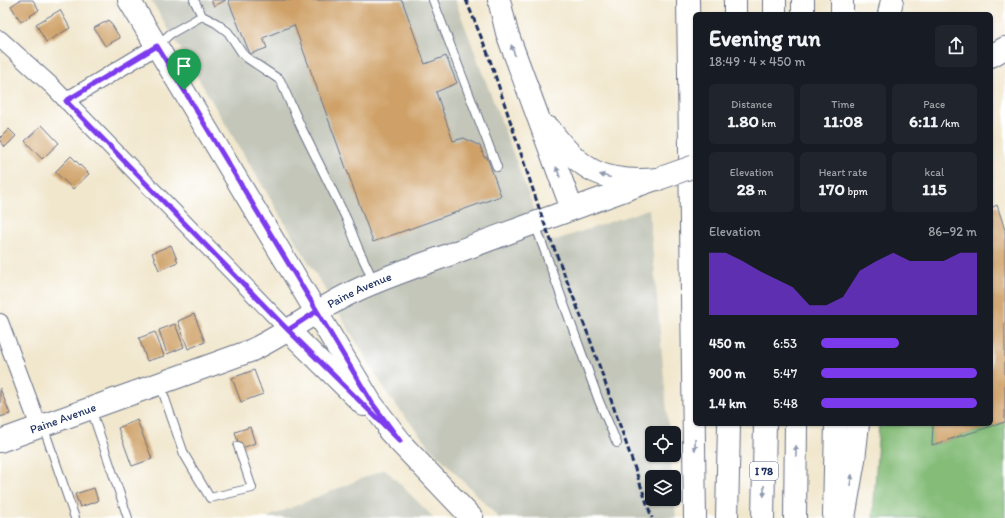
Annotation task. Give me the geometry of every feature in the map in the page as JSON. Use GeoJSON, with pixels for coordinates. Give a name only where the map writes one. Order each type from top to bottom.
{"type":"FeatureCollection","features":[{"type":"Feature","properties":{"kind":"main road"},"geometry":{"type":"LineString","coordinates":[[129,0],[372,403],[400,441]]}},
{"type":"Feature","properties":{"kind":"main road"},"geometry":{"type":"LineString","coordinates":[[499,0],[507,33],[572,209]]}},
{"type":"Feature","properties":{"kind":"main road"},"geometry":{"type":"LineString","coordinates":[[688,0],[693,370]]}},
{"type":"Feature","properties":{"kind":"main road"},"geometry":{"type":"LineString","coordinates":[[735,12],[736,0]]}},
{"type":"Feature","properties":{"kind":"main road"},"geometry":{"type":"LineString","coordinates":[[775,0],[775,12]]}},
{"type":"Feature","properties":{"kind":"main road"},"geometry":{"type":"LineString","coordinates":[[803,0],[803,12]]}},
{"type":"Feature","properties":{"kind":"main road"},"geometry":{"type":"LineString","coordinates":[[842,0],[842,12]]}},
{"type":"Feature","properties":{"kind":"main road"},"geometry":{"type":"LineString","coordinates":[[886,0],[886,12]]}},
{"type":"Feature","properties":{"kind":"main road"},"geometry":{"type":"LineString","coordinates":[[889,12],[892,0]]}},
{"type":"Feature","properties":{"kind":"main road"},"geometry":{"type":"LineString","coordinates":[[993,55],[1005,48]]}},
{"type":"Feature","properties":{"kind":"main road"},"geometry":{"type":"LineString","coordinates":[[993,65],[1005,61]]}},
{"type":"Feature","properties":{"kind":"main road"},"geometry":{"type":"LineString","coordinates":[[530,97],[546,125],[555,137],[581,164],[591,170],[611,177],[633,180],[658,179]]}},
{"type":"Feature","properties":{"kind":"main road","name":"Paine Avenue"},"geometry":{"type":"LineString","coordinates":[[0,441],[250,351],[273,339],[341,297],[374,283],[572,209],[693,167]]}},
{"type":"Feature","properties":{"kind":"main road"},"geometry":{"type":"LineString","coordinates":[[288,330],[400,441],[472,518]]}},
{"type":"Feature","properties":{"kind":"main road"},"geometry":{"type":"LineString","coordinates":[[694,426],[695,518]]}},
{"type":"Feature","properties":{"kind":"main road"},"geometry":{"type":"LineString","coordinates":[[727,518],[729,426]]}},
{"type":"Feature","properties":{"kind":"main road","name":"I 78"},"geometry":{"type":"LineString","coordinates":[[763,518],[766,426]]}},
{"type":"Feature","properties":{"kind":"main road","name":"I 78"},"geometry":{"type":"LineString","coordinates":[[795,518],[796,426]]}},
{"type":"Feature","properties":{"kind":"main road"},"geometry":{"type":"LineString","coordinates":[[833,518],[836,426]]}},
{"type":"Feature","properties":{"kind":"main road"},"geometry":{"type":"LineString","coordinates":[[844,518],[854,460],[858,426]]}},
{"type":"Feature","properties":{"kind":"street"},"geometry":{"type":"LineString","coordinates":[[0,39],[52,86],[288,330]]}},
{"type":"Feature","properties":{"kind":"street"},"geometry":{"type":"LineString","coordinates":[[66,101],[157,46]]}},
{"type":"Feature","properties":{"kind":"street"},"geometry":{"type":"LineString","coordinates":[[0,322],[41,426]]}},
{"type":"Feature","properties":{"kind":"lane"},"geometry":{"type":"LineString","coordinates":[[194,0],[202,16],[216,23],[228,32],[247,58],[280,80],[301,127],[347,220],[374,283]]}},
{"type":"Feature","properties":{"kind":"lane"},"geometry":{"type":"LineString","coordinates":[[433,0],[497,167]]}},
{"type":"Feature","properties":{"kind":"lane"},"geometry":{"type":"LineString","coordinates":[[157,46],[170,34],[202,16]]}},
{"type":"Feature","properties":{"kind":"lane"},"geometry":{"type":"LineString","coordinates":[[535,223],[599,401],[617,443]]}},
{"type":"Feature","properties":{"kind":"lane"},"geometry":{"type":"LineString","coordinates":[[160,383],[184,454],[210,498],[252,488],[238,446]]}},
{"type":"Feature","properties":{"kind":"lane"},"geometry":{"type":"LineString","coordinates":[[91,408],[128,518]]}},
{"type":"Feature","properties":{"kind":"lane"},"geometry":{"type":"LineString","coordinates":[[41,426],[75,518]]}},
{"type":"Feature","properties":{"kind":"shaded area"},"geometry":{"type":"Polygon","coordinates":[[[151,0],[455,0],[547,243],[649,209],[668,426],[645,426],[645,462],[671,462],[672,470],[645,470],[645,506],[675,506],[676,518],[499,518],[428,445],[390,398],[151,0]]]}},
{"type":"Feature","properties":{"kind":"shaded area"},"geometry":{"type":"Polygon","coordinates":[[[385,469],[434,518],[266,518],[385,469]]]}},
{"type":"Feature","properties":{"kind":"green space"},"geometry":{"type":"Polygon","coordinates":[[[1005,422],[1005,518],[873,518],[879,426],[933,426],[933,445],[1005,422]]]}},
{"type":"Feature","properties":{"kind":"building"},"geometry":{"type":"Polygon","coordinates":[[[20,0],[33,0],[39,10],[21,22],[11,6],[20,0]]]}},
{"type":"Feature","properties":{"kind":"building"},"geometry":{"type":"Polygon","coordinates":[[[211,0],[226,0],[214,6],[211,0]]]}},
{"type":"Feature","properties":{"kind":"building"},"geometry":{"type":"Polygon","coordinates":[[[228,0],[402,0],[425,64],[446,56],[457,83],[436,92],[453,141],[464,138],[480,146],[484,157],[487,157],[501,196],[373,242],[294,25],[263,38],[267,48],[250,54],[228,0]]]}},
{"type":"Feature","properties":{"kind":"building"},"geometry":{"type":"Polygon","coordinates":[[[60,10],[70,28],[46,42],[36,24],[60,10]]]}},
{"type":"Feature","properties":{"kind":"building"},"geometry":{"type":"Polygon","coordinates":[[[109,20],[120,38],[105,46],[94,28],[109,20]]]}},
{"type":"Feature","properties":{"kind":"building"},"geometry":{"type":"Polygon","coordinates":[[[42,125],[59,143],[42,159],[25,141],[42,125]]]}},
{"type":"Feature","properties":{"kind":"building"},"geometry":{"type":"Polygon","coordinates":[[[9,129],[16,136],[5,147],[0,141],[0,138],[9,129]]]}},
{"type":"Feature","properties":{"kind":"building"},"geometry":{"type":"Polygon","coordinates":[[[71,156],[89,174],[73,189],[55,172],[71,156]]]}},
{"type":"Feature","properties":{"kind":"building"},"geometry":{"type":"Polygon","coordinates":[[[997,205],[1005,230],[1005,422],[993,426],[993,207],[997,205]]]}},
{"type":"Feature","properties":{"kind":"building"},"geometry":{"type":"Polygon","coordinates":[[[171,245],[178,262],[159,270],[152,253],[171,245]]]}},
{"type":"Feature","properties":{"kind":"building"},"geometry":{"type":"Polygon","coordinates":[[[194,314],[205,342],[188,349],[178,321],[194,314]]]}},
{"type":"Feature","properties":{"kind":"building"},"geometry":{"type":"Polygon","coordinates":[[[175,324],[184,347],[167,354],[159,330],[175,324]]]}},
{"type":"Feature","properties":{"kind":"building"},"geometry":{"type":"Polygon","coordinates":[[[155,332],[164,356],[147,361],[139,338],[155,332]]]}},
{"type":"Feature","properties":{"kind":"building"},"geometry":{"type":"Polygon","coordinates":[[[254,370],[263,394],[241,402],[232,378],[254,370]]]}},
{"type":"Feature","properties":{"kind":"building"},"geometry":{"type":"Polygon","coordinates":[[[0,388],[10,414],[0,417],[0,388]]]}},
{"type":"Feature","properties":{"kind":"building"},"geometry":{"type":"Polygon","coordinates":[[[137,420],[152,459],[132,466],[118,428],[137,420]]]}},
{"type":"Feature","properties":{"kind":"building"},"geometry":{"type":"Polygon","coordinates":[[[933,426],[992,426],[932,445],[933,426]]]}},
{"type":"Feature","properties":{"kind":"building"},"geometry":{"type":"Polygon","coordinates":[[[250,427],[255,443],[240,449],[235,432],[250,427]]]}},
{"type":"Feature","properties":{"kind":"building"},"geometry":{"type":"Polygon","coordinates":[[[94,488],[98,501],[80,507],[75,494],[94,488]]]}},
{"type":"Feature","properties":{"kind":"railway"},"geometry":{"type":"LineString","coordinates":[[466,0],[488,54],[543,220],[591,342],[652,518]]}},
{"type":"Feature","properties":{"kind":"route"},"geometry":{"type":"LineString","coordinates":[[184,90],[157,46],[66,101],[288,330],[317,311],[372,403],[383,420],[400,441],[288,330],[317,311],[184,90]]}}]}
